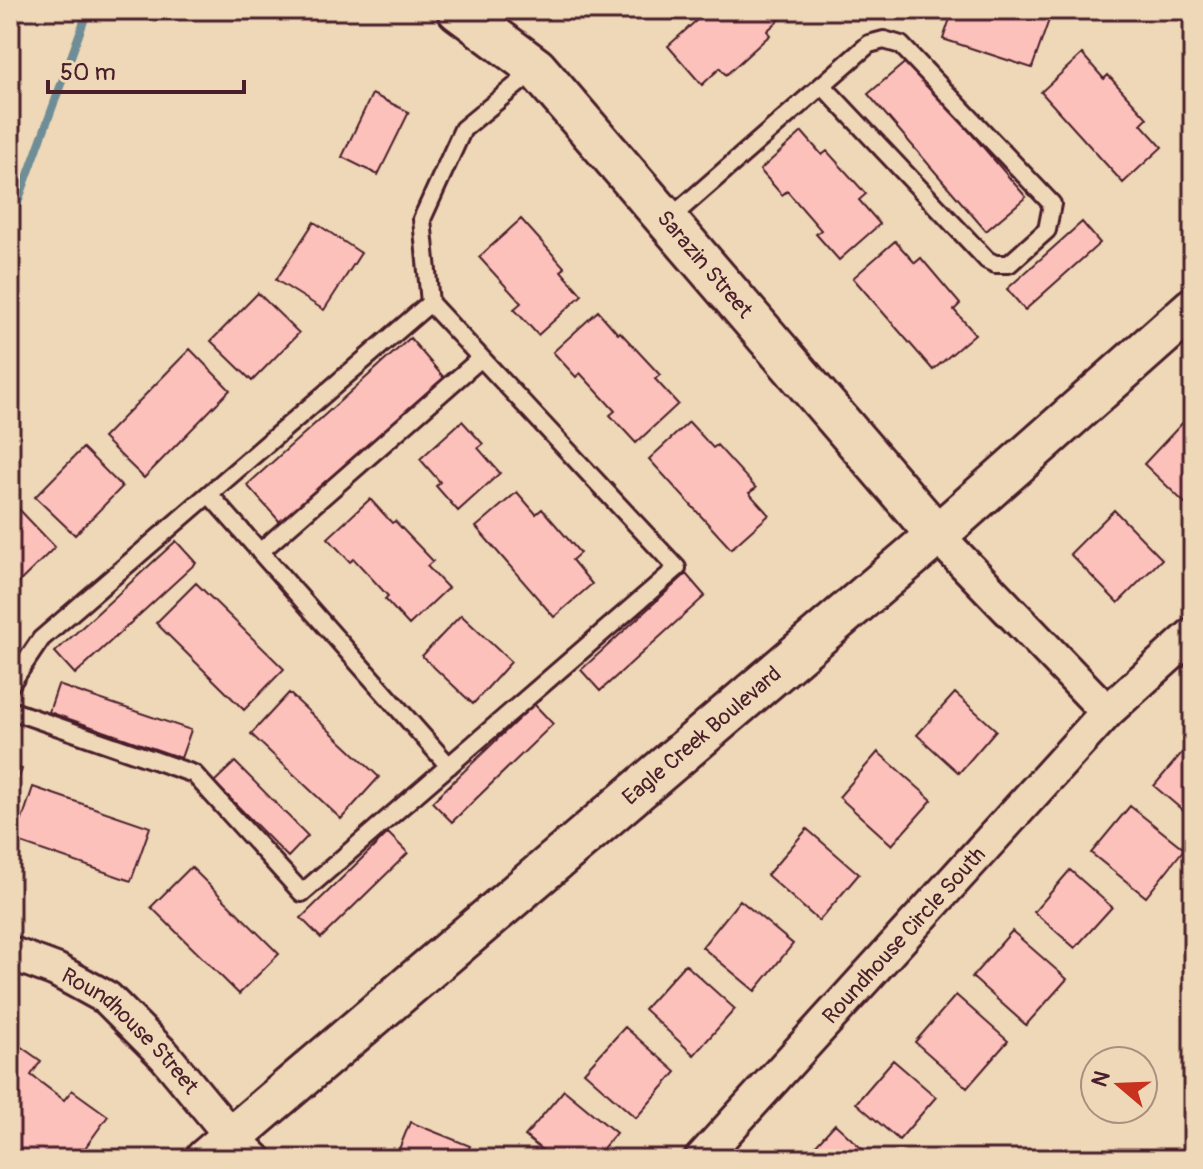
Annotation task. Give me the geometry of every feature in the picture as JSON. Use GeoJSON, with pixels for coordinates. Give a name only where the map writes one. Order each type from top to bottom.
{"type":"FeatureCollection","features":[{"type":"Feature","properties":{"kind":"street","name":"Sarazin Street"},"geometry":{"type":"LineString","coordinates":[[458,10],[536,68],[937,535]]}},
{"type":"Feature","properties":{"kind":"street","name":"Eagle Creek Boulevard"},"geometry":{"type":"LineString","coordinates":[[231,1151],[1193,308]]}},
{"type":"Feature","properties":{"kind":"street"},"geometry":{"type":"LineString","coordinates":[[937,535],[1107,712]]}},
{"type":"Feature","properties":{"kind":"street","name":"Roundhouse Circle South"},"geometry":{"type":"LineString","coordinates":[[701,1159],[1107,712],[1193,634]]}},
{"type":"Feature","properties":{"kind":"street","name":"Roundhouse Street"},"geometry":{"type":"LineString","coordinates":[[10,953],[56,970],[107,998],[165,1056],[231,1151]]}},
{"type":"Feature","properties":{"kind":"lane"},"geometry":{"type":"LineString","coordinates":[[667,221],[822,85],[869,44],[884,40],[901,45],[1052,204],[1047,230],[1009,264],[995,264],[987,260],[822,85]]}},
{"type":"Feature","properties":{"kind":"lane"},"geometry":{"type":"LineString","coordinates":[[10,710],[194,774],[302,893],[677,568],[430,303],[422,219],[463,129],[536,68]]}},
{"type":"Feature","properties":{"kind":"lane"},"geometry":{"type":"LineString","coordinates":[[10,685],[41,639],[430,303]]}},
{"type":"Feature","properties":{"kind":"lane"},"geometry":{"type":"LineString","coordinates":[[261,551],[481,358]]}},
{"type":"Feature","properties":{"kind":"lane"},"geometry":{"type":"LineString","coordinates":[[209,494],[449,766]]}},
{"type":"Feature","properties":{"kind":"building"},"geometry":{"type":"Polygon","coordinates":[[[708,10],[790,10],[767,31],[770,35],[726,75],[720,68],[702,85],[668,46],[708,10]]]}},
{"type":"Feature","properties":{"kind":"building"},"geometry":{"type":"Polygon","coordinates":[[[953,10],[1040,10],[1051,14],[1032,68],[943,39],[953,10]]]}},
{"type":"Feature","properties":{"kind":"building"},"geometry":{"type":"Polygon","coordinates":[[[1082,54],[1104,79],[1108,75],[1147,118],[1141,124],[1162,147],[1123,183],[1041,92],[1082,54]]]}},
{"type":"Feature","properties":{"kind":"building"},"geometry":{"type":"Polygon","coordinates":[[[908,60],[1026,197],[986,231],[868,94],[908,60]]]}},
{"type":"Feature","properties":{"kind":"building"},"geometry":{"type":"Polygon","coordinates":[[[372,94],[409,112],[378,175],[342,157],[372,94]]]}},
{"type":"Feature","properties":{"kind":"building"},"geometry":{"type":"Polygon","coordinates":[[[802,132],[822,155],[827,151],[866,194],[859,200],[880,224],[839,260],[816,234],[821,230],[787,191],[782,195],[760,170],[802,132]]]}},
{"type":"Feature","properties":{"kind":"building"},"geometry":{"type":"Polygon","coordinates":[[[521,219],[565,268],[561,271],[582,295],[538,335],[514,309],[521,303],[479,257],[521,219]]]}},
{"type":"Feature","properties":{"kind":"building"},"geometry":{"type":"Polygon","coordinates":[[[314,222],[361,253],[324,310],[276,280],[314,222]]]}},
{"type":"Feature","properties":{"kind":"building"},"geometry":{"type":"Polygon","coordinates":[[[1082,222],[1100,243],[1025,310],[1007,289],[1082,222]]]}},
{"type":"Feature","properties":{"kind":"building"},"geometry":{"type":"Polygon","coordinates":[[[895,241],[915,263],[921,258],[960,304],[954,310],[975,334],[933,370],[853,278],[895,241]]]}},
{"type":"Feature","properties":{"kind":"building"},"geometry":{"type":"Polygon","coordinates":[[[258,293],[299,333],[252,381],[211,341],[258,293]]]}},
{"type":"Feature","properties":{"kind":"building"},"geometry":{"type":"Polygon","coordinates":[[[598,311],[660,375],[655,379],[678,404],[636,443],[610,415],[615,411],[580,373],[576,377],[553,352],[598,311]]]}},
{"type":"Feature","properties":{"kind":"building"},"geometry":{"type":"Polygon","coordinates":[[[410,338],[445,379],[281,523],[247,485],[410,338]]]}},
{"type":"Feature","properties":{"kind":"building"},"geometry":{"type":"Polygon","coordinates":[[[190,349],[230,390],[144,478],[103,438],[190,349]]]}},
{"type":"Feature","properties":{"kind":"building"},"geometry":{"type":"Polygon","coordinates":[[[1188,417],[1193,422],[1193,511],[1144,464],[1188,417]]]}},
{"type":"Feature","properties":{"kind":"building"},"geometry":{"type":"Polygon","coordinates":[[[462,421],[483,444],[478,448],[500,473],[458,511],[436,486],[440,482],[420,459],[462,421]]]}},
{"type":"Feature","properties":{"kind":"building"},"geometry":{"type":"Polygon","coordinates":[[[689,422],[713,448],[717,445],[756,488],[749,493],[769,515],[731,549],[649,459],[689,422]]]}},
{"type":"Feature","properties":{"kind":"building"},"geometry":{"type":"Polygon","coordinates":[[[83,448],[122,487],[75,535],[35,497],[83,448]]]}},
{"type":"Feature","properties":{"kind":"building"},"geometry":{"type":"Polygon","coordinates":[[[517,492],[536,514],[542,509],[580,553],[572,560],[592,584],[554,617],[476,527],[517,492]]]}},
{"type":"Feature","properties":{"kind":"building"},"geometry":{"type":"Polygon","coordinates":[[[370,499],[433,561],[427,566],[448,588],[409,625],[385,599],[388,596],[354,559],[350,562],[328,538],[370,499]]]}},
{"type":"Feature","properties":{"kind":"building"},"geometry":{"type":"Polygon","coordinates":[[[17,507],[55,547],[10,591],[10,514],[17,507]]]}},
{"type":"Feature","properties":{"kind":"building"},"geometry":{"type":"Polygon","coordinates":[[[1114,510],[1162,559],[1118,603],[1070,554],[1114,510]]]}},
{"type":"Feature","properties":{"kind":"building"},"geometry":{"type":"Polygon","coordinates":[[[176,541],[196,563],[75,674],[55,652],[176,541]]]}},
{"type":"Feature","properties":{"kind":"building"},"geometry":{"type":"Polygon","coordinates":[[[686,574],[705,596],[600,691],[581,670],[686,574]]]}},
{"type":"Feature","properties":{"kind":"building"},"geometry":{"type":"Polygon","coordinates":[[[196,583],[284,669],[244,710],[156,623],[196,583]]]}},
{"type":"Feature","properties":{"kind":"building"},"geometry":{"type":"Polygon","coordinates":[[[461,615],[511,662],[473,704],[422,656],[461,615]]]}},
{"type":"Feature","properties":{"kind":"building"},"geometry":{"type":"Polygon","coordinates":[[[58,685],[191,730],[181,758],[49,712],[58,685]]]}},
{"type":"Feature","properties":{"kind":"building"},"geometry":{"type":"Polygon","coordinates":[[[289,693],[379,777],[341,819],[251,734],[289,693]]]}},
{"type":"Feature","properties":{"kind":"building"},"geometry":{"type":"Polygon","coordinates":[[[955,693],[996,730],[959,773],[917,735],[955,693]]]}},
{"type":"Feature","properties":{"kind":"building"},"geometry":{"type":"Polygon","coordinates":[[[534,704],[553,724],[452,822],[432,802],[534,704]]]}},
{"type":"Feature","properties":{"kind":"building"},"geometry":{"type":"Polygon","coordinates":[[[1190,743],[1193,745],[1193,819],[1154,786],[1190,743]]]}},
{"type":"Feature","properties":{"kind":"building"},"geometry":{"type":"Polygon","coordinates":[[[878,752],[932,800],[892,845],[839,797],[878,752]]]}},
{"type":"Feature","properties":{"kind":"building"},"geometry":{"type":"Polygon","coordinates":[[[235,762],[308,836],[288,857],[214,782],[235,762]]]}},
{"type":"Feature","properties":{"kind":"building"},"geometry":{"type":"Polygon","coordinates":[[[10,765],[22,769],[10,802],[10,765]]]}},
{"type":"Feature","properties":{"kind":"building"},"geometry":{"type":"Polygon","coordinates":[[[33,787],[150,827],[131,881],[15,841],[33,787]]]}},
{"type":"Feature","properties":{"kind":"building"},"geometry":{"type":"Polygon","coordinates":[[[1130,806],[1184,849],[1146,897],[1091,853],[1130,806]]]}},
{"type":"Feature","properties":{"kind":"building"},"geometry":{"type":"Polygon","coordinates":[[[807,829],[859,874],[819,921],[767,875],[807,829]]]}},
{"type":"Feature","properties":{"kind":"building"},"geometry":{"type":"Polygon","coordinates":[[[388,833],[408,853],[321,938],[301,918],[388,833]]]}},
{"type":"Feature","properties":{"kind":"building"},"geometry":{"type":"Polygon","coordinates":[[[191,867],[279,954],[239,994],[151,907],[191,867]]]}},
{"type":"Feature","properties":{"kind":"building"},"geometry":{"type":"Polygon","coordinates":[[[1070,870],[1112,907],[1075,948],[1034,912],[1070,870]]]}},
{"type":"Feature","properties":{"kind":"building"},"geometry":{"type":"Polygon","coordinates":[[[740,900],[793,944],[755,991],[702,947],[740,900]]]}},
{"type":"Feature","properties":{"kind":"building"},"geometry":{"type":"Polygon","coordinates":[[[1012,931],[1067,979],[1026,1025],[972,977],[1012,931]]]}},
{"type":"Feature","properties":{"kind":"building"},"geometry":{"type":"Polygon","coordinates":[[[685,964],[735,1009],[694,1055],[644,1009],[685,964]]]}},
{"type":"Feature","properties":{"kind":"building"},"geometry":{"type":"Polygon","coordinates":[[[956,995],[1008,1041],[967,1088],[915,1042],[956,995]]]}},
{"type":"Feature","properties":{"kind":"building"},"geometry":{"type":"Polygon","coordinates":[[[625,1027],[676,1072],[636,1118],[584,1072],[625,1027]]]}},
{"type":"Feature","properties":{"kind":"building"},"geometry":{"type":"Polygon","coordinates":[[[10,1039],[41,1061],[31,1075],[64,1100],[72,1090],[108,1116],[77,1159],[10,1159],[10,1039]]]}},
{"type":"Feature","properties":{"kind":"building"},"geometry":{"type":"Polygon","coordinates":[[[893,1060],[936,1097],[899,1140],[856,1103],[893,1060]]]}},
{"type":"Feature","properties":{"kind":"building"},"geometry":{"type":"Polygon","coordinates":[[[564,1090],[616,1133],[594,1159],[553,1159],[525,1136],[564,1090]]]}},
{"type":"Feature","properties":{"kind":"building"},"geometry":{"type":"Polygon","coordinates":[[[410,1122],[470,1146],[464,1159],[395,1159],[410,1122]]]}},
{"type":"Feature","properties":{"kind":"building"},"geometry":{"type":"Polygon","coordinates":[[[835,1124],[873,1159],[803,1159],[835,1124]]]}},
{"type":"Feature","properties":{"kind":"waterway"},"geometry":{"type":"LineString","coordinates":[[10,224],[88,10]]}}]}
